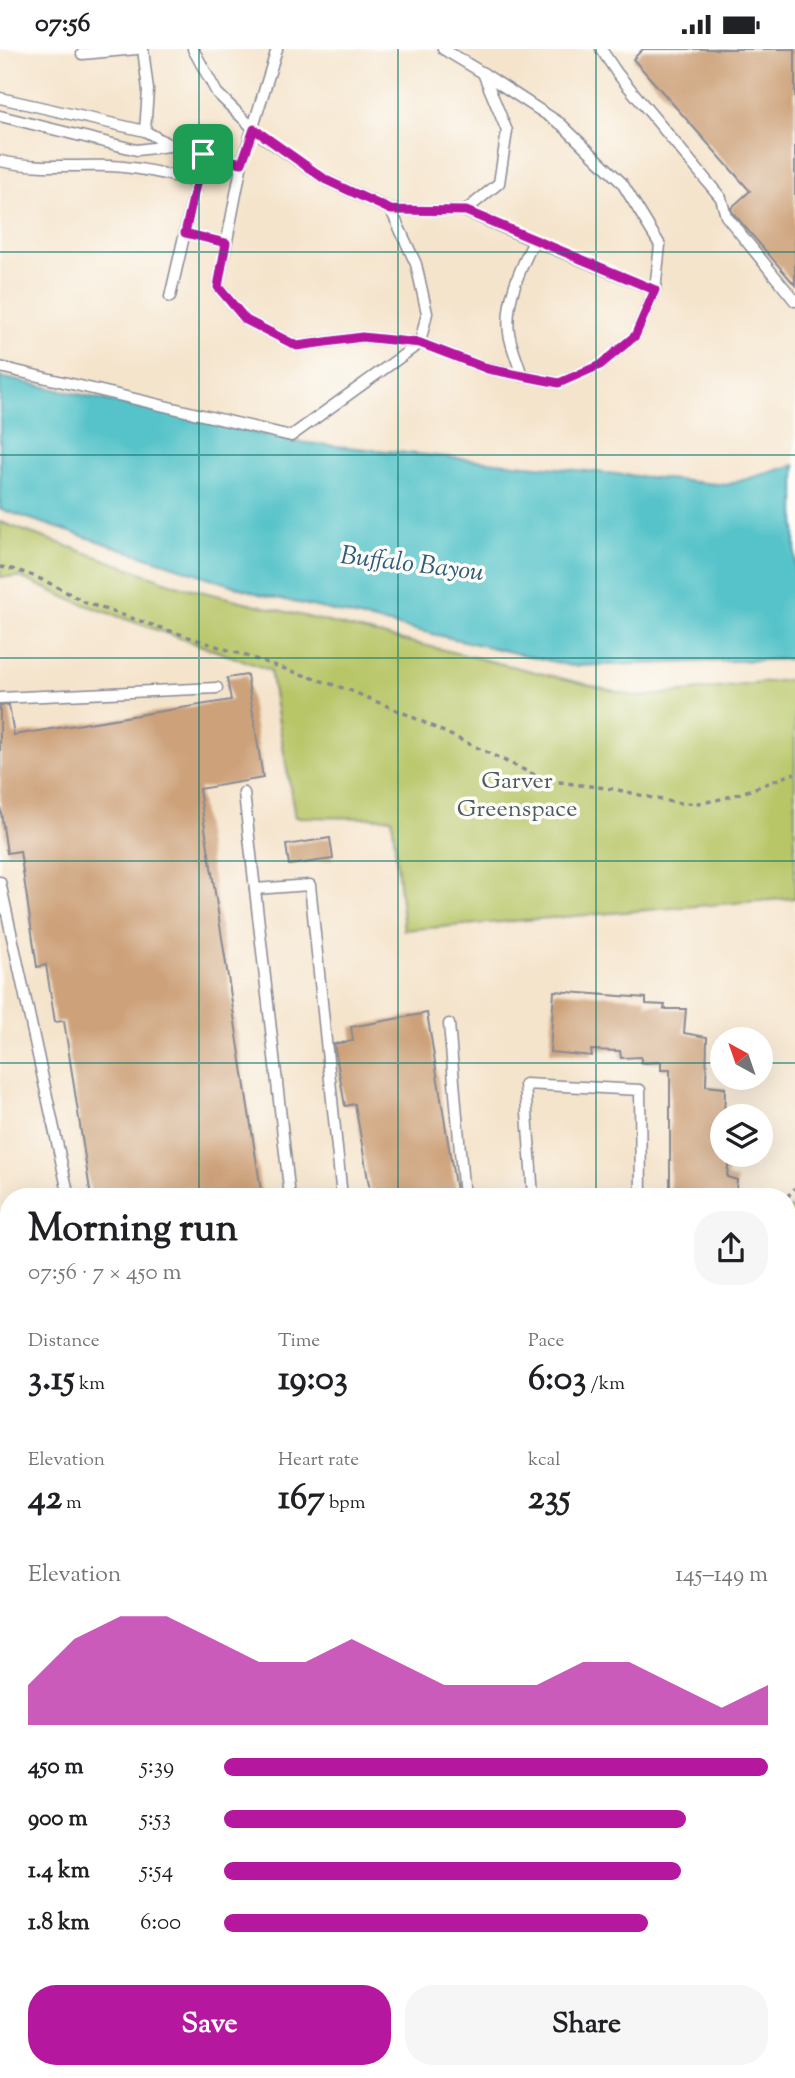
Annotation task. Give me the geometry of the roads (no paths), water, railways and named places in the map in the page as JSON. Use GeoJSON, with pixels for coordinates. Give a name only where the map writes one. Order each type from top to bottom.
{"type":"FeatureCollection","features":[{"type":"Feature","properties":{"kind":"lane"},"geometry":{"type":"LineString","coordinates":[[82,54],[137,49]]}},
{"type":"Feature","properties":{"kind":"lane"},"geometry":{"type":"LineString","coordinates":[[143,49],[148,90],[145,131]]}},
{"type":"Feature","properties":{"kind":"lane"},"geometry":{"type":"LineString","coordinates":[[193,49],[217,93],[254,129],[326,180],[391,210],[466,211],[655,290]]}},
{"type":"Feature","properties":{"kind":"lane"},"geometry":{"type":"LineString","coordinates":[[277,49],[242,163],[218,287],[246,320],[297,346],[362,337],[420,343],[488,369],[559,383],[600,365],[635,336],[655,290],[660,245],[622,183],[561,124],[443,49]]}},
{"type":"Feature","properties":{"kind":"lane"},"geometry":{"type":"LineString","coordinates":[[617,49],[604,53],[617,73],[721,198],[726,216],[795,301]]}},
{"type":"Feature","properties":{"kind":"lane"},"geometry":{"type":"LineString","coordinates":[[466,211],[499,183],[508,131],[483,73]]}},
{"type":"Feature","properties":{"kind":"lane"},"geometry":{"type":"LineString","coordinates":[[0,98],[145,131],[170,145],[242,163]]}},
{"type":"Feature","properties":{"kind":"lane"},"geometry":{"type":"LineString","coordinates":[[0,116],[136,150],[170,145]]}},
{"type":"Feature","properties":{"kind":"lane"},"geometry":{"type":"LineString","coordinates":[[170,297],[203,154]]}},
{"type":"Feature","properties":{"kind":"lane"},"geometry":{"type":"LineString","coordinates":[[0,161],[27,167],[112,166],[148,169],[197,182]]}},
{"type":"Feature","properties":{"kind":"lane"},"geometry":{"type":"LineString","coordinates":[[0,367],[291,436],[420,343],[427,313],[415,264],[391,210]]}},
{"type":"Feature","properties":{"kind":"lane"},"geometry":{"type":"LineString","coordinates":[[185,233],[226,243]]}},
{"type":"Feature","properties":{"kind":"lane"},"geometry":{"type":"LineString","coordinates":[[522,376],[509,332],[510,300],[521,267],[534,241]]}},
{"type":"Feature","properties":{"kind":"lane"},"geometry":{"type":"LineString","coordinates":[[0,698],[217,688]]}},
{"type":"Feature","properties":{"kind":"lane"},"geometry":{"type":"LineString","coordinates":[[244,793],[289,1188]]}},
{"type":"Feature","properties":{"kind":"lane"},"geometry":{"type":"LineString","coordinates":[[0,882],[67,1188]]}},
{"type":"Feature","properties":{"kind":"lane"},"geometry":{"type":"LineString","coordinates":[[255,889],[310,885],[341,1188]]}},
{"type":"Feature","properties":{"kind":"lane"},"geometry":{"type":"LineString","coordinates":[[449,1024],[463,1188]]}},
{"type":"Feature","properties":{"kind":"lane"},"geometry":{"type":"LineString","coordinates":[[532,1188],[525,1084],[640,1090],[641,1188]]}},
{"type":"Feature","properties":{"kind":"water","name":"Buffalo Bayou"},"geometry":{"type":"Polygon","coordinates":[[[0,377],[297,442],[726,485],[795,465],[795,659],[572,666],[259,594],[0,509],[0,377]]]}},
{"type":"Feature","properties":{"kind":"park label","name":"Garver Greenspace"},"geometry":{"type":"Point","coordinates":[517,796]}}]}
